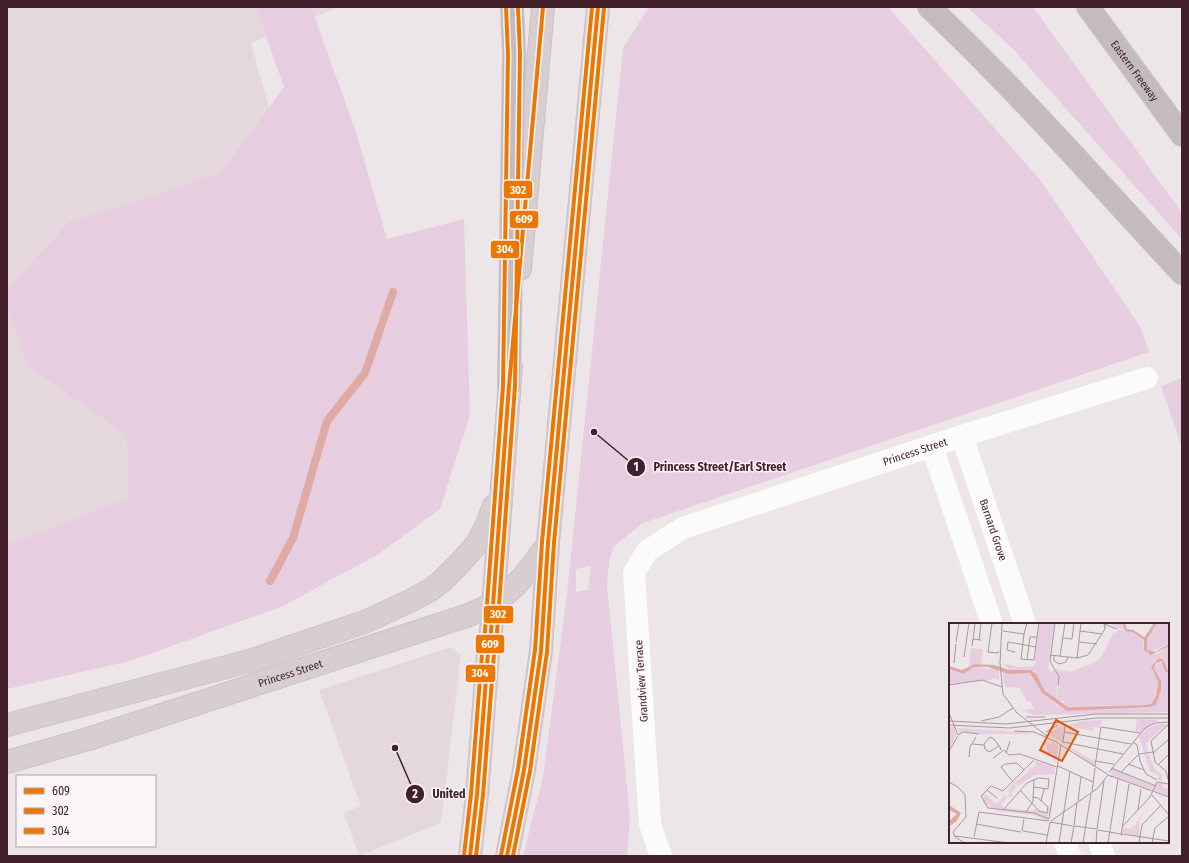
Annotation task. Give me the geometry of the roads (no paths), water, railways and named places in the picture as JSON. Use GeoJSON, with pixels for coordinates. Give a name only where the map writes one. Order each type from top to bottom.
{"type":"FeatureCollection","features":[{"type":"Feature","properties":{"kind":"highway"},"geometry":{"type":"LineString","coordinates":[[509,386],[514,54],[512,7]]}},
{"type":"Feature","properties":{"kind":"highway"},"geometry":{"type":"LineString","coordinates":[[929,7],[1047,126],[1182,274]]}},
{"type":"Feature","properties":{"kind":"highway","name":"Eastern Freeway"},"geometry":{"type":"LineString","coordinates":[[1088,7],[1182,135]]}},
{"type":"Feature","properties":{"kind":"main road"},"geometry":{"type":"LineString","coordinates":[[470,856],[477,795],[509,386],[543,7]]}},
{"type":"Feature","properties":{"kind":"main road"},"geometry":{"type":"LineString","coordinates":[[507,856],[524,770],[532,720],[540,651],[548,543],[598,7]]}},
{"type":"Feature","properties":{"kind":"main road"},"geometry":{"type":"LineString","coordinates":[[7,724],[249,661],[367,621],[412,600],[432,589],[442,581],[477,544],[487,524],[501,487]]}},
{"type":"Feature","properties":{"kind":"main road","name":"Princess Street"},"geometry":{"type":"LineString","coordinates":[[7,762],[88,739],[469,615],[493,604],[508,593],[529,571],[548,543]]}},
{"type":"Feature","properties":{"kind":"street","name":"Princess Street"},"geometry":{"type":"LineString","coordinates":[[683,528],[962,436],[1147,378]]}},
{"type":"Feature","properties":{"kind":"street","name":"Barnard Grove"},"geometry":{"type":"LineString","coordinates":[[962,436],[1025,623]]}},
{"type":"Feature","properties":{"kind":"street"},"geometry":{"type":"LineString","coordinates":[[932,446],[992,623]]}},
{"type":"Feature","properties":{"kind":"street","name":"Grandview Terrace"},"geometry":{"type":"LineString","coordinates":[[661,856],[650,824],[634,574],[646,551],[683,528]]}},
{"type":"Feature","properties":{"kind":"street"},"geometry":{"type":"LineString","coordinates":[[1065,843],[1070,856]]}},
{"type":"Feature","properties":{"kind":"street"},"geometry":{"type":"LineString","coordinates":[[1099,843],[1104,856]]}},
{"type":"Feature","properties":{"kind":"waterway"},"geometry":{"type":"LineString","coordinates":[[270,581],[293,538],[327,421],[365,373],[393,292]]}},
{"type":"Feature","properties":{"kind":"place","name":"Princess Street/Earl Street"},"geometry":{"type":"Point","coordinates":[594,432]}},
{"type":"Feature","properties":{"kind":"place","name":"United"},"geometry":{"type":"Point","coordinates":[395,748]}}]}
